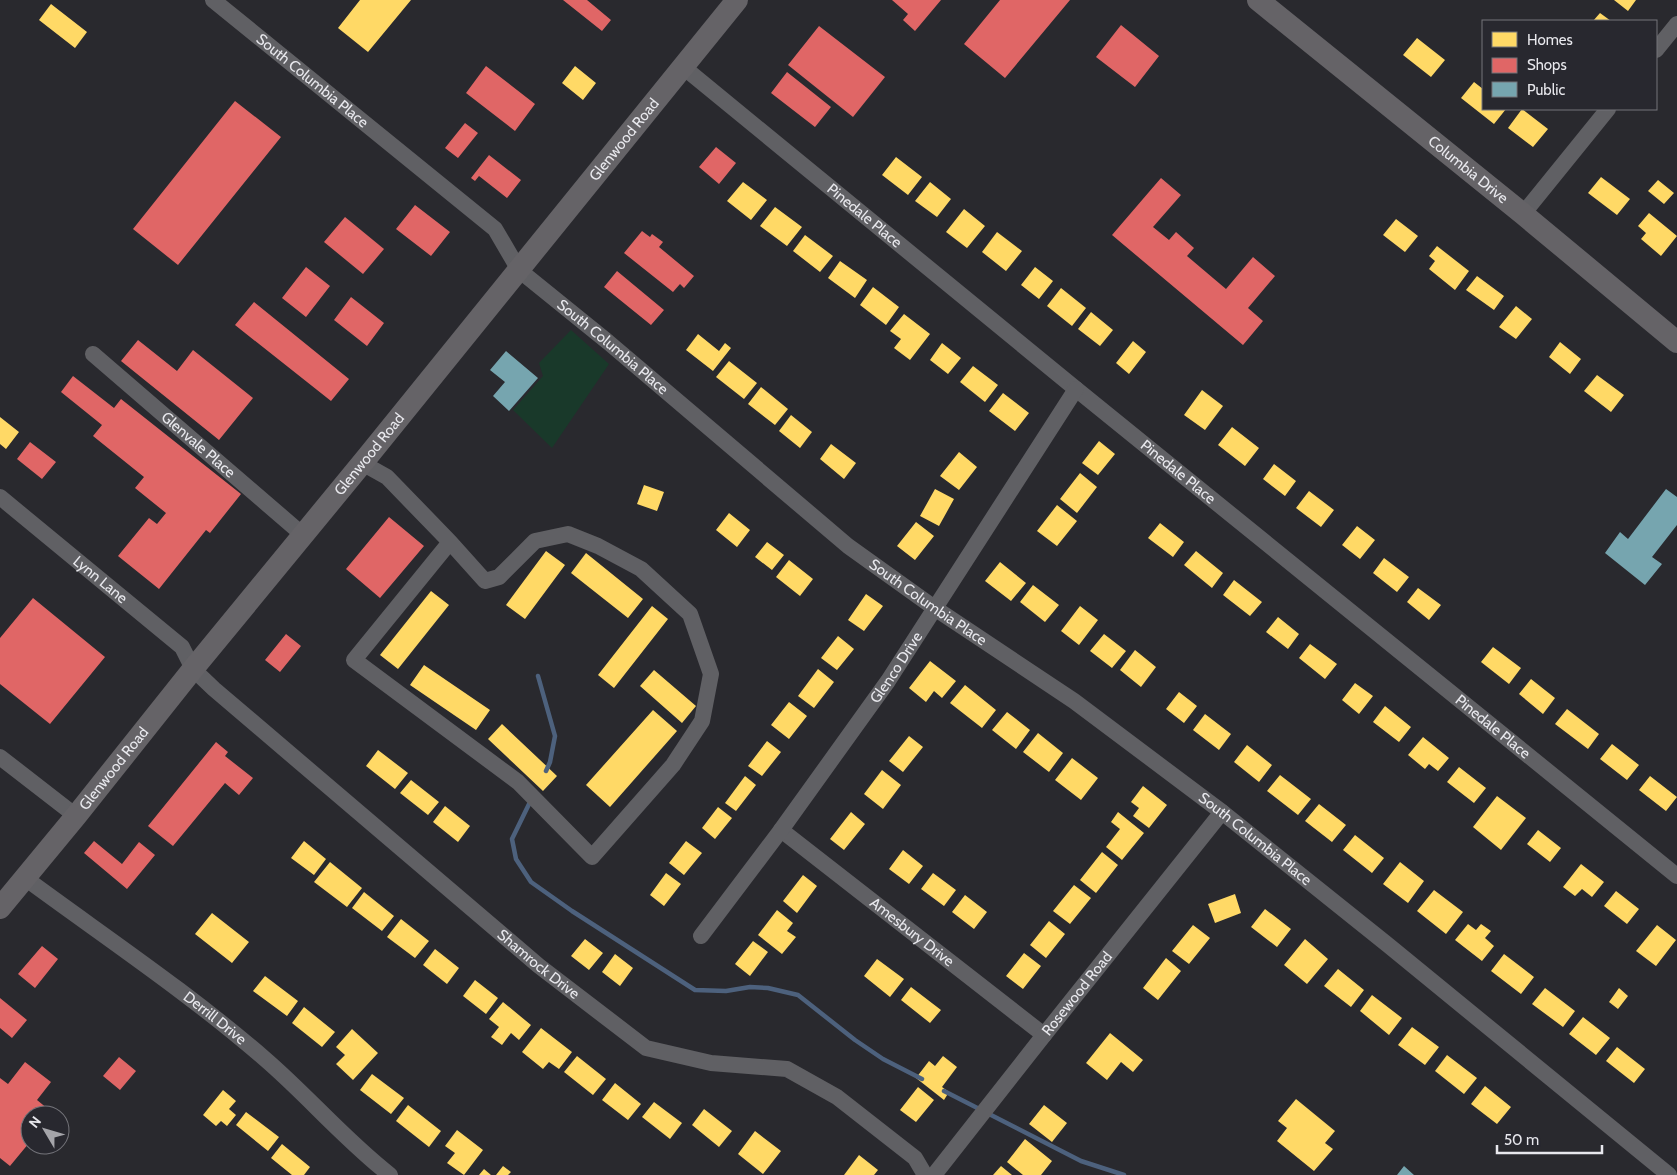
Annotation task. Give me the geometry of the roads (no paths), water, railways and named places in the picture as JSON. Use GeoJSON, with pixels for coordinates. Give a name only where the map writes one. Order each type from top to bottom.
{"type":"FeatureCollection","features":[{"type":"Feature","properties":{"kind":"main road","name":"Glenwood Road"},"geometry":{"type":"LineString","coordinates":[[0,908],[737,0]]}},
{"type":"Feature","properties":{"kind":"main road","name":"Columbia Drive"},"geometry":{"type":"LineString","coordinates":[[1258,0],[1523,214],[1677,342]]}},
{"type":"Feature","properties":{"kind":"street","name":"South Columbia Place"},"geometry":{"type":"LineString","coordinates":[[213,0],[495,228],[519,270],[608,342],[848,546],[936,609],[1074,701],[1222,812],[1669,1175]]}},
{"type":"Feature","properties":{"kind":"street"},"geometry":{"type":"LineString","coordinates":[[1657,49],[1677,24]]}},
{"type":"Feature","properties":{"kind":"street","name":"Pinedale Place"},"geometry":{"type":"LineString","coordinates":[[682,66],[1076,389],[1677,876]]}},
{"type":"Feature","properties":{"kind":"street"},"geometry":{"type":"LineString","coordinates":[[1523,214],[1607,110]]}},
{"type":"Feature","properties":{"kind":"street","name":"Glenvale Place"},"geometry":{"type":"LineString","coordinates":[[93,354],[303,535]]}},
{"type":"Feature","properties":{"kind":"street","name":"Glenco Drive"},"geometry":{"type":"LineString","coordinates":[[702,936],[888,681],[1076,389]]}},
{"type":"Feature","properties":{"kind":"street"},"geometry":{"type":"LineString","coordinates":[[362,463],[387,477],[450,542],[485,581],[499,577],[534,541],[568,534],[598,546],[641,569],[690,614],[711,674],[702,721],[672,766],[592,857],[518,782],[354,660],[450,542]]}},
{"type":"Feature","properties":{"kind":"street","name":"Lynn Lane"},"geometry":{"type":"LineString","coordinates":[[0,497],[182,647],[193,669]]}},
{"type":"Feature","properties":{"kind":"street","name":"Shamrock Drive"},"geometry":{"type":"LineString","coordinates":[[193,669],[539,966],[646,1048],[711,1064],[787,1070],[837,1097],[915,1158],[925,1175]]}},
{"type":"Feature","properties":{"kind":"street"},"geometry":{"type":"LineString","coordinates":[[0,756],[76,816]]}},
{"type":"Feature","properties":{"kind":"street","name":"Rosewood Road"},"geometry":{"type":"LineString","coordinates":[[934,1175],[1222,812]]}},
{"type":"Feature","properties":{"kind":"street","name":"Amesbury Drive"},"geometry":{"type":"LineString","coordinates":[[781,830],[1044,1035]]}},
{"type":"Feature","properties":{"kind":"street","name":"Derrill Drive"},"geometry":{"type":"LineString","coordinates":[[25,878],[219,1020],[267,1060],[321,1114],[390,1175]]}},
{"type":"Feature","properties":{"kind":"waterway"},"geometry":{"type":"LineString","coordinates":[[538,676],[555,736],[550,762],[546,771]]}},
{"type":"Feature","properties":{"kind":"waterway"},"geometry":{"type":"LineString","coordinates":[[531,800],[512,839],[516,859],[531,882],[572,911],[695,990],[726,991],[750,987],[768,988],[798,995],[855,1040],[883,1059],[922,1079]]}},
{"type":"Feature","properties":{"kind":"waterway"},"geometry":{"type":"LineString","coordinates":[[944,1091],[1081,1161],[1124,1175]]}}]}
